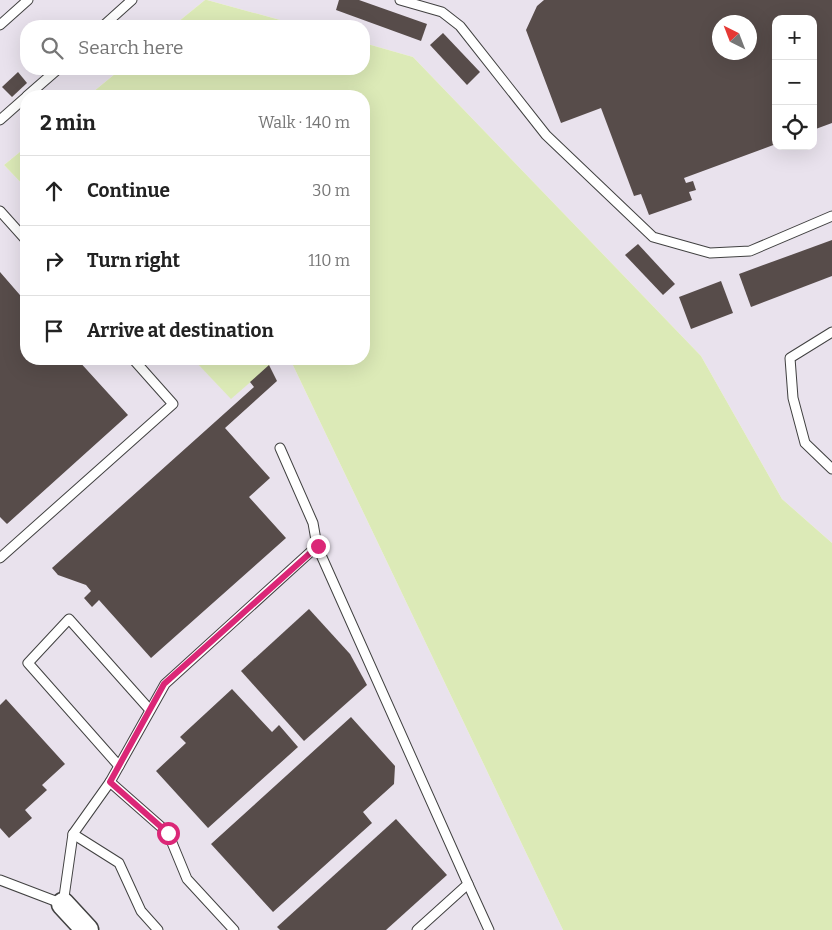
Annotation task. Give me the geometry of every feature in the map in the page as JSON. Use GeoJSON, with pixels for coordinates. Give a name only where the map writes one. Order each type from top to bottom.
{"type":"FeatureCollection","features":[{"type":"Feature","properties":{"kind":"street"},"geometry":{"type":"LineString","coordinates":[[63,904],[87,930]]}},
{"type":"Feature","properties":{"kind":"lane"},"geometry":{"type":"LineString","coordinates":[[0,25],[28,0]]}},
{"type":"Feature","properties":{"kind":"lane"},"geometry":{"type":"LineString","coordinates":[[110,20],[132,0]]}},
{"type":"Feature","properties":{"kind":"lane"},"geometry":{"type":"LineString","coordinates":[[400,0],[442,12],[460,26],[546,135],[653,237],[710,253],[750,251],[832,216]]}},
{"type":"Feature","properties":{"kind":"lane"},"geometry":{"type":"LineString","coordinates":[[35,90],[51,75]]}},
{"type":"Feature","properties":{"kind":"lane"},"geometry":{"type":"LineString","coordinates":[[0,120],[20,103]]}},
{"type":"Feature","properties":{"kind":"lane"},"geometry":{"type":"LineString","coordinates":[[0,211],[20,233]]}},
{"type":"Feature","properties":{"kind":"lane"},"geometry":{"type":"LineString","coordinates":[[832,332],[790,358],[793,398],[805,443],[832,469]]}},
{"type":"Feature","properties":{"kind":"lane"},"geometry":{"type":"LineString","coordinates":[[0,558],[173,404],[138,365]]}},
{"type":"Feature","properties":{"kind":"lane"},"geometry":{"type":"LineString","coordinates":[[280,448],[313,523],[318,546],[490,930]]}},
{"type":"Feature","properties":{"kind":"lane"},"geometry":{"type":"LineString","coordinates":[[0,880],[63,904],[74,834],[110,782],[164,684],[318,546]]}},
{"type":"Feature","properties":{"kind":"lane"},"geometry":{"type":"LineString","coordinates":[[119,766],[28,663],[69,619],[150,710]]}},
{"type":"Feature","properties":{"kind":"lane"},"geometry":{"type":"LineString","coordinates":[[110,782],[168,833],[187,878],[234,930]]}},
{"type":"Feature","properties":{"kind":"lane"},"geometry":{"type":"LineString","coordinates":[[74,834],[119,862],[141,911],[158,930]]}},
{"type":"Feature","properties":{"kind":"lane"},"geometry":{"type":"LineString","coordinates":[[417,930],[468,884]]}},
{"type":"Feature","properties":{"kind":"shaded area"},"geometry":{"type":"Polygon","coordinates":[[[0,0],[205,0],[180,20],[20,20],[20,75],[114,75],[95,90],[20,90],[20,152],[4,165],[20,182],[20,365],[199,365],[231,398],[270,365],[293,365],[563,930],[0,930],[0,0]]]}},
{"type":"Feature","properties":{"kind":"shaded area"},"geometry":{"type":"Polygon","coordinates":[[[207,0],[832,0],[832,543],[782,499],[701,356],[413,57],[370,45],[370,20],[280,20],[207,0]]]}},
{"type":"Feature","properties":{"kind":"green space"},"geometry":{"type":"Polygon","coordinates":[[[207,0],[280,20],[180,20],[207,0]]]}},
{"type":"Feature","properties":{"kind":"green space"},"geometry":{"type":"Polygon","coordinates":[[[370,45],[413,57],[701,356],[782,499],[832,543],[832,930],[563,930],[293,365],[370,365],[370,90],[95,90],[114,75],[370,75],[370,45]]]}},
{"type":"Feature","properties":{"kind":"green space"},"geometry":{"type":"Polygon","coordinates":[[[20,152],[20,182],[4,165],[20,152]]]}},
{"type":"Feature","properties":{"kind":"green space"},"geometry":{"type":"Polygon","coordinates":[[[199,365],[270,365],[231,399],[199,365]]]}},
{"type":"Feature","properties":{"kind":"building"},"geometry":{"type":"Polygon","coordinates":[[[339,0],[359,0],[427,24],[421,41],[370,22],[370,20],[363,20],[336,10],[339,0]]]}},
{"type":"Feature","properties":{"kind":"building"},"geometry":{"type":"Polygon","coordinates":[[[544,0],[832,0],[832,123],[817,129],[817,15],[772,15],[772,145],[684,178],[686,183],[693,181],[696,190],[689,192],[692,200],[649,215],[641,194],[634,196],[601,108],[561,123],[526,30],[537,6],[544,0]]]}},
{"type":"Feature","properties":{"kind":"building"},"geometry":{"type":"Polygon","coordinates":[[[443,33],[480,72],[467,85],[430,45],[443,33]]]}},
{"type":"Feature","properties":{"kind":"building"},"geometry":{"type":"Polygon","coordinates":[[[18,72],[27,83],[12,97],[2,87],[18,72]]]}},
{"type":"Feature","properties":{"kind":"building"},"geometry":{"type":"Polygon","coordinates":[[[832,240],[832,276],[751,307],[739,274],[832,240]]]}},
{"type":"Feature","properties":{"kind":"building"},"geometry":{"type":"Polygon","coordinates":[[[638,244],[675,284],[663,295],[625,255],[638,244]]]}},
{"type":"Feature","properties":{"kind":"building"},"geometry":{"type":"Polygon","coordinates":[[[0,272],[20,295],[20,365],[82,365],[128,415],[7,524],[0,517],[0,272]]]}},
{"type":"Feature","properties":{"kind":"building"},"geometry":{"type":"Polygon","coordinates":[[[721,281],[733,313],[691,329],[679,297],[721,281]]]}},
{"type":"Feature","properties":{"kind":"building"},"geometry":{"type":"Polygon","coordinates":[[[269,365],[277,381],[225,428],[270,478],[249,497],[286,538],[151,658],[99,600],[92,607],[84,598],[91,591],[86,585],[58,575],[52,568],[254,387],[250,382],[269,365]]]}},
{"type":"Feature","properties":{"kind":"building"},"geometry":{"type":"Polygon","coordinates":[[[309,609],[350,654],[367,685],[304,741],[241,671],[309,609]]]}},
{"type":"Feature","properties":{"kind":"building"},"geometry":{"type":"Polygon","coordinates":[[[232,689],[272,732],[279,725],[298,747],[208,828],[156,771],[186,743],[180,737],[232,689]]]}},
{"type":"Feature","properties":{"kind":"building"},"geometry":{"type":"Polygon","coordinates":[[[6,699],[65,764],[42,785],[47,790],[25,810],[32,818],[9,838],[0,828],[0,705],[6,699]]]}},
{"type":"Feature","properties":{"kind":"building"},"geometry":{"type":"Polygon","coordinates":[[[351,717],[395,766],[394,784],[363,812],[372,823],[273,912],[211,844],[351,717]]]}},
{"type":"Feature","properties":{"kind":"building"},"geometry":{"type":"Polygon","coordinates":[[[396,819],[447,875],[386,930],[280,930],[277,927],[396,819]]]}},
{"type":"Feature","properties":{"kind":"route"},"geometry":{"type":"LineString","coordinates":[[168,833],[110,782],[164,684],[318,546]]}}]}
